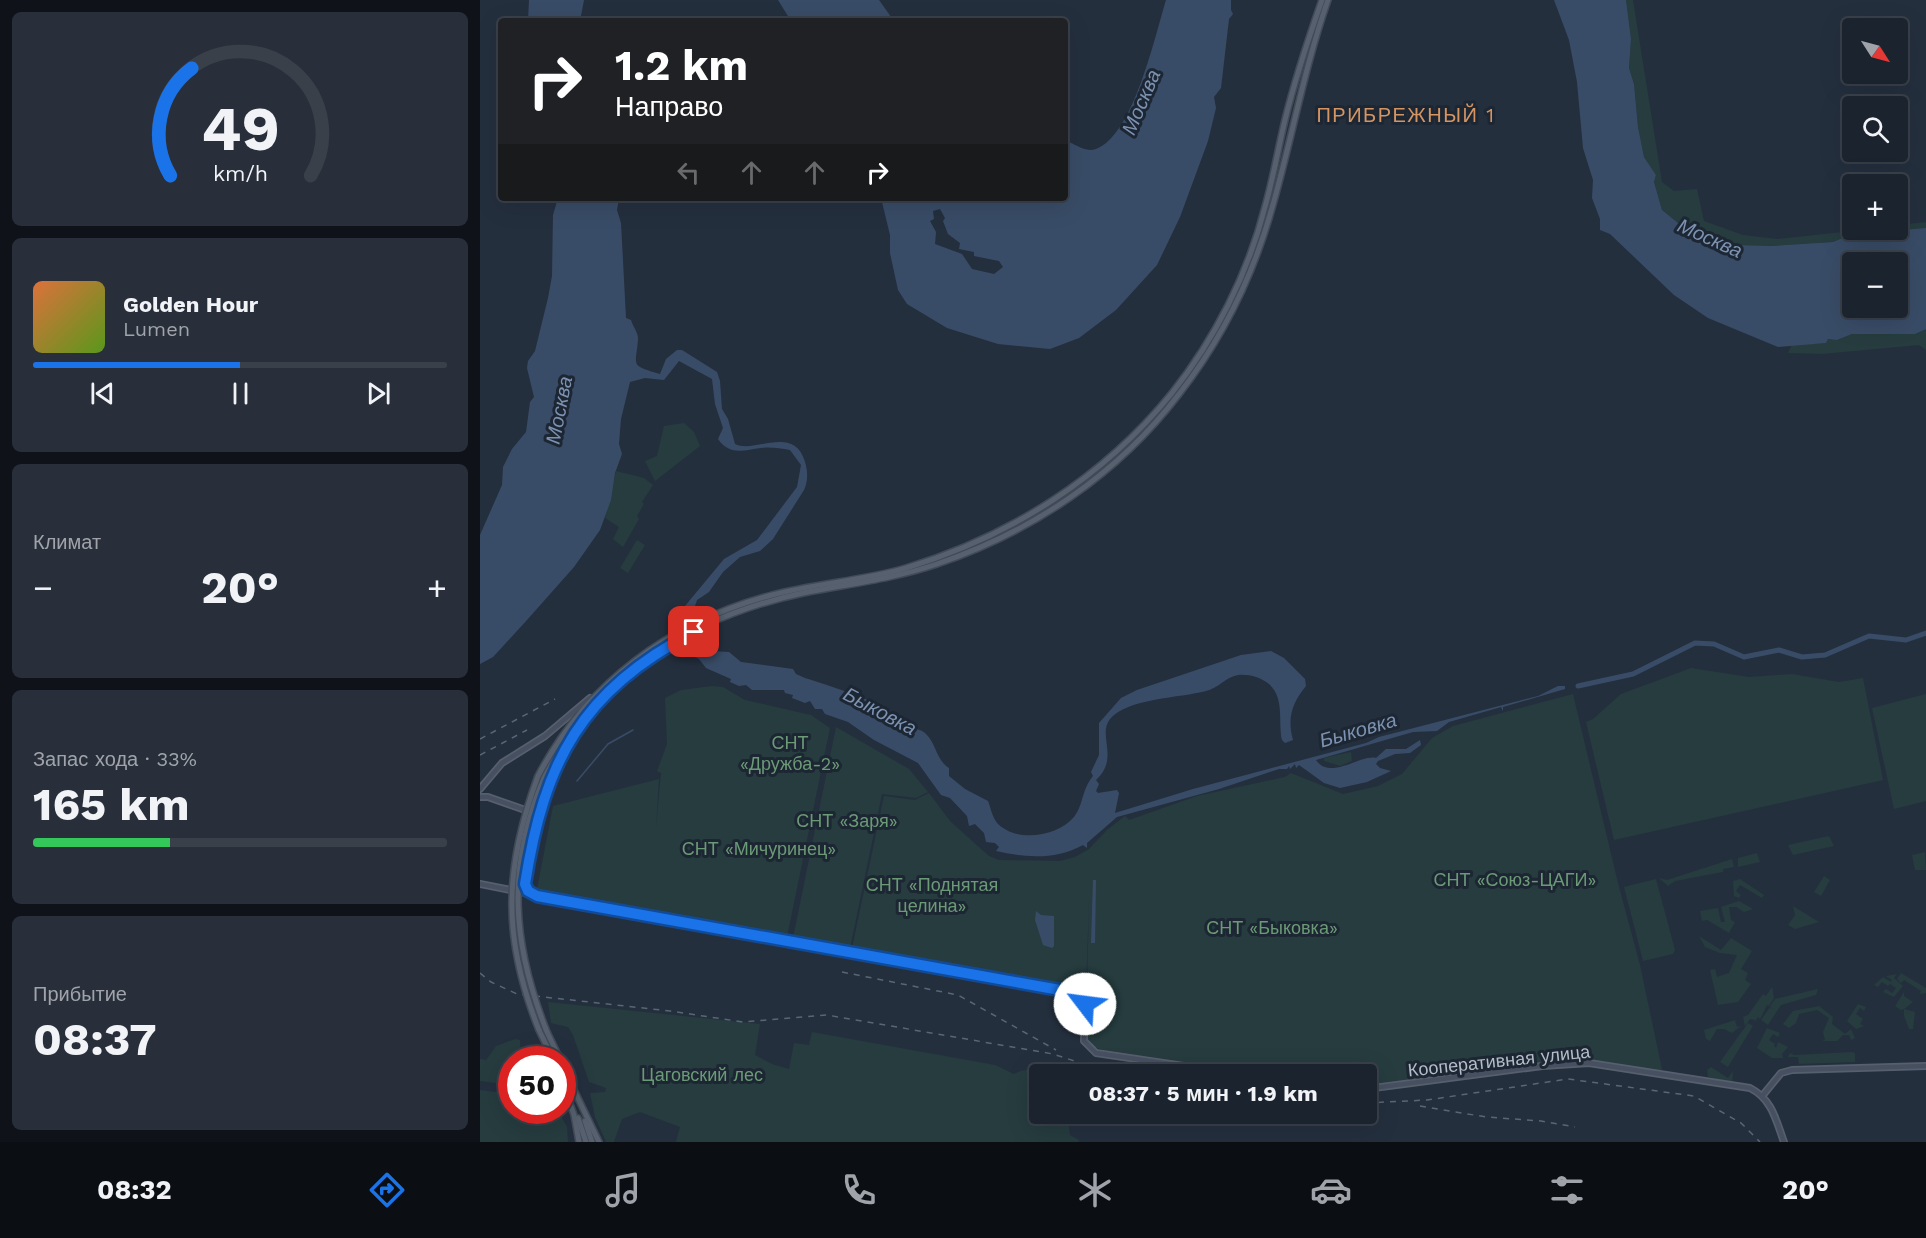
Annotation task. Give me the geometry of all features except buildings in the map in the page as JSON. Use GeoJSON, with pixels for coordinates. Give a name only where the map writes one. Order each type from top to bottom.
{"type":"FeatureCollection","features":[{"type":"Feature","properties":{"kind":"main road"},"geometry":{"type":"LineString","coordinates":[[480,789],[502,763],[558,726],[590,698],[640,661],[716,618],[771,595],[895,570],[962,549],[1037,512],[1106,462],[1133,436],[1186,373],[1232,297],[1263,216],[1288,108],[1322,0]]}},
{"type":"Feature","properties":{"kind":"main road"},"geometry":{"type":"LineString","coordinates":[[716,618],[771,601],[906,574],[986,545],[1040,518],[1074,495],[1139,439],[1192,377],[1238,300],[1272,208],[1306,68],[1328,0]]}},
{"type":"Feature","properties":{"kind":"main road"},"geometry":{"type":"LineString","coordinates":[[554,1046],[527,976],[519,932],[517,891],[525,830],[541,777],[571,732],[600,698],[640,661]]}},
{"type":"Feature","properties":{"kind":"main road"},"geometry":{"type":"LineString","coordinates":[[547,1046],[520,973],[511,912],[515,854],[520,829],[541,777],[564,731],[590,698]]}},
{"type":"Feature","properties":{"kind":"main road"},"geometry":{"type":"LineString","coordinates":[[537,896],[528,891],[525,884],[542,802],[566,749],[600,698]]}},
{"type":"Feature","properties":{"kind":"main road"},"geometry":{"type":"LineString","coordinates":[[480,797],[528,810],[535,818],[536,825]]}},
{"type":"Feature","properties":{"kind":"main road"},"geometry":{"type":"LineString","coordinates":[[480,884],[1075,993],[1084,1000],[1084,1041],[1096,1053],[1170,1064]]}},
{"type":"Feature","properties":{"kind":"main road"},"geometry":{"type":"LineString","coordinates":[[516,892],[525,884]]}},
{"type":"Feature","properties":{"kind":"main road","name":"Кооперативная улица"},"geometry":{"type":"LineString","coordinates":[[1377,1088],[1542,1066],[1588,1064],[1750,1088],[1763,1095],[1770,1105]]}},
{"type":"Feature","properties":{"kind":"main road"},"geometry":{"type":"LineString","coordinates":[[1763,1095],[1781,1073],[1792,1070],[1926,1066]]}},
{"type":"Feature","properties":{"kind":"main road"},"geometry":{"type":"LineString","coordinates":[[1750,1088],[1763,1089],[1770,1086]]}},
{"type":"Feature","properties":{"kind":"main road"},"geometry":{"type":"LineString","coordinates":[[1770,1086],[1770,1105],[1784,1142]]}},
{"type":"Feature","properties":{"kind":"main road"},"geometry":{"type":"LineString","coordinates":[[577,1095],[592,1142]]}},
{"type":"Feature","properties":{"kind":"main road"},"geometry":{"type":"LineString","coordinates":[[577,1095],[599,1142]]}},
{"type":"Feature","properties":{"kind":"main road"},"geometry":{"type":"LineString","coordinates":[[576,1115],[586,1142]]}},
{"type":"Feature","properties":{"kind":"main road"},"geometry":{"type":"LineString","coordinates":[[575,1124],[579,1142]]}},
{"type":"Feature","properties":{"kind":"green space"},"geometry":{"type":"Polygon","coordinates":[[[1626,0],[1633,0],[1662,182],[1674,191],[1697,189],[1704,221],[1743,235],[1777,239],[1842,232],[1842,238],[1833,242],[1772,246],[1738,245],[1688,231],[1662,210],[1654,182],[1656,175],[1644,157],[1638,127],[1634,83],[1629,68],[1631,39],[1626,0]]]}},
{"type":"Feature","properties":{"kind":"green space"},"geometry":{"type":"Polygon","coordinates":[[[1926,222],[1926,228],[1908,229],[1908,224],[1926,222]]]}},
{"type":"Feature","properties":{"kind":"green space"},"geometry":{"type":"Polygon","coordinates":[[[1926,329],[1926,350],[1919,345],[1822,354],[1788,353],[1792,344],[1826,343],[1828,339],[1837,340],[1852,334],[1915,334],[1926,329]]]}},
{"type":"Feature","properties":{"kind":"green space"},"geometry":{"type":"Polygon","coordinates":[[[684,423],[694,432],[700,446],[655,481],[645,461],[657,456],[664,426],[684,423]]]}},
{"type":"Feature","properties":{"kind":"green space"},"geometry":{"type":"Polygon","coordinates":[[[616,471],[644,478],[653,485],[642,502],[644,504],[637,516],[639,519],[623,547],[613,539],[619,527],[605,518],[616,471]]]}},
{"type":"Feature","properties":{"kind":"green space"},"geometry":{"type":"Polygon","coordinates":[[[637,540],[645,545],[628,573],[620,568],[637,540]]]}},
{"type":"Feature","properties":{"kind":"green space"},"geometry":{"type":"Polygon","coordinates":[[[1691,668],[1749,677],[1792,674],[1839,682],[1863,678],[1883,780],[1614,840],[1586,722],[1593,719],[1621,694],[1691,668]]]}},
{"type":"Feature","properties":{"kind":"green space"},"geometry":{"type":"Polygon","coordinates":[[[723,687],[745,700],[811,715],[830,728],[787,937],[536,894],[553,806],[659,779],[656,828],[661,773],[657,771],[667,744],[665,698],[681,690],[723,687]]]}},
{"type":"Feature","properties":{"kind":"green space"},"geometry":{"type":"Polygon","coordinates":[[[1573,694],[1640,965],[1662,1069],[1660,1072],[1603,1061],[1573,1061],[1377,1085],[1377,1064],[1199,1064],[1103,1050],[1094,1047],[1086,1038],[1089,901],[1086,991],[852,948],[884,796],[915,800],[929,793],[950,821],[989,856],[999,860],[1060,861],[1075,857],[1089,849],[1107,830],[1125,816],[1129,820],[1197,796],[1285,777],[1291,773],[1343,794],[1378,786],[1402,774],[1432,738],[1453,726],[1573,694]]]}},
{"type":"Feature","properties":{"kind":"green space"},"geometry":{"type":"Polygon","coordinates":[[[1926,694],[1926,801],[1894,809],[1872,708],[1926,694]]]}},
{"type":"Feature","properties":{"kind":"green space","name":"СНТ «Заря»"},"geometry":{"type":"Polygon","coordinates":[[[836,727],[909,769],[928,792],[916,798],[882,794],[850,948],[793,938],[836,727]]]}},
{"type":"Feature","properties":{"kind":"green space"},"geometry":{"type":"Polygon","coordinates":[[[1351,752],[1352,761],[1340,766],[1324,761],[1324,758],[1351,752]]]}},
{"type":"Feature","properties":{"kind":"green space"},"geometry":{"type":"Polygon","coordinates":[[[1829,836],[1834,846],[1793,855],[1788,845],[1829,836]]]}},
{"type":"Feature","properties":{"kind":"green space"},"geometry":{"type":"Polygon","coordinates":[[[1925,852],[1926,870],[1915,870],[1912,855],[1925,852]]]}},
{"type":"Feature","properties":{"kind":"green space"},"geometry":{"type":"Polygon","coordinates":[[[1757,853],[1760,862],[1738,867],[1738,858],[1757,853]]]}},
{"type":"Feature","properties":{"kind":"green space"},"geometry":{"type":"Polygon","coordinates":[[[1732,859],[1734,867],[1723,869],[1723,872],[1675,881],[1668,886],[1659,878],[1667,880],[1732,859]]]}},
{"type":"Feature","properties":{"kind":"green space"},"geometry":{"type":"Polygon","coordinates":[[[1824,876],[1830,880],[1821,896],[1814,892],[1824,876]]]}},
{"type":"Feature","properties":{"kind":"green space"},"geometry":{"type":"Polygon","coordinates":[[[1656,879],[1675,950],[1673,954],[1643,961],[1624,887],[1656,879]]]}},
{"type":"Feature","properties":{"kind":"green space"},"geometry":{"type":"Polygon","coordinates":[[[1740,879],[1764,895],[1762,898],[1740,885],[1736,891],[1741,895],[1739,898],[1734,896],[1733,881],[1740,879]]]}},
{"type":"Feature","properties":{"kind":"green space"},"geometry":{"type":"Polygon","coordinates":[[[1739,901],[1753,909],[1744,912],[1736,907],[1729,907],[1731,920],[1735,922],[1729,933],[1707,920],[1702,921],[1700,911],[1718,908],[1721,922],[1725,922],[1721,907],[1739,901]]]}},
{"type":"Feature","properties":{"kind":"green space"},"geometry":{"type":"Polygon","coordinates":[[[1793,906],[1819,922],[1795,929],[1788,925],[1795,915],[1793,906]]]}},
{"type":"Feature","properties":{"kind":"green space"},"geometry":{"type":"Polygon","coordinates":[[[1699,936],[1721,950],[1731,938],[1752,951],[1741,969],[1748,973],[1745,980],[1751,984],[1738,1002],[1718,1005],[1710,970],[1715,969],[1717,977],[1729,973],[1737,955],[1720,953],[1705,947],[1699,936]]]}},
{"type":"Feature","properties":{"kind":"green space"},"geometry":{"type":"Polygon","coordinates":[[[1901,973],[1926,988],[1926,993],[1920,994],[1921,991],[1904,980],[1901,983],[1897,979],[1901,973]]]}},
{"type":"Feature","properties":{"kind":"green space"},"geometry":{"type":"Polygon","coordinates":[[[1897,974],[1894,978],[1903,986],[1894,997],[1883,992],[1886,989],[1892,993],[1896,988],[1890,984],[1888,986],[1882,982],[1878,987],[1874,985],[1883,977],[1891,982],[1892,980],[1886,976],[1897,974]]]}},
{"type":"Feature","properties":{"kind":"green space"},"geometry":{"type":"Polygon","coordinates":[[[1772,987],[1774,998],[1769,1006],[1767,1005],[1760,1019],[1758,1017],[1754,1023],[1755,1020],[1750,1019],[1745,1026],[1743,1017],[1748,1015],[1763,994],[1766,996],[1772,987]]]}},
{"type":"Feature","properties":{"kind":"green space"},"geometry":{"type":"Polygon","coordinates":[[[1818,989],[1816,995],[1781,1005],[1768,1025],[1761,1020],[1770,1007],[1773,1010],[1770,1006],[1775,999],[1818,989]]]}},
{"type":"Feature","properties":{"kind":"green space"},"geometry":{"type":"Polygon","coordinates":[[[1904,992],[1904,996],[1913,1002],[1901,1010],[1895,1006],[1904,992]]]}},
{"type":"Feature","properties":{"kind":"green space","name":"Цаговский лес"},"geometry":{"type":"Polygon","coordinates":[[[548,1002],[760,1024],[755,1055],[772,1064],[789,1069],[794,1043],[809,1045],[812,1032],[995,1065],[1014,1074],[1029,1070],[1029,1124],[1068,1124],[1070,1135],[1079,1140],[1078,1142],[676,1142],[680,1127],[640,1112],[622,1119],[614,1142],[606,1142],[595,1117],[590,1093],[605,1092],[606,1088],[589,1082],[573,1035],[568,1027],[551,1023],[548,1002]]]}},
{"type":"Feature","properties":{"kind":"green space"},"geometry":{"type":"Polygon","coordinates":[[[1858,1004],[1866,1007],[1864,1011],[1860,1008],[1856,1014],[1863,1019],[1860,1024],[1864,1026],[1856,1029],[1847,1021],[1858,1004]]]}},
{"type":"Feature","properties":{"kind":"green space"},"geometry":{"type":"Polygon","coordinates":[[[1819,1006],[1833,1017],[1832,1024],[1845,1034],[1851,1029],[1855,1038],[1851,1040],[1849,1035],[1843,1035],[1837,1041],[1822,1041],[1825,1040],[1823,1032],[1829,1018],[1817,1010],[1799,1014],[1796,1023],[1789,1028],[1783,1024],[1793,1011],[1819,1006]]]}},
{"type":"Feature","properties":{"kind":"green space"},"geometry":{"type":"Polygon","coordinates":[[[1904,1009],[1915,1012],[1913,1029],[1909,1029],[1904,1009]]]}},
{"type":"Feature","properties":{"kind":"green space"},"geometry":{"type":"Polygon","coordinates":[[[1735,1020],[1737,1027],[1741,1026],[1732,1033],[1724,1029],[1717,1029],[1710,1041],[1706,1039],[1704,1030],[1735,1020]]]}},
{"type":"Feature","properties":{"kind":"green space"},"geometry":{"type":"Polygon","coordinates":[[[1748,1023],[1753,1026],[1728,1067],[1720,1062],[1748,1023]]]}},
{"type":"Feature","properties":{"kind":"green space"},"geometry":{"type":"Polygon","coordinates":[[[1767,1028],[1780,1033],[1778,1037],[1773,1034],[1769,1040],[1775,1044],[1776,1048],[1778,1042],[1788,1047],[1782,1054],[1783,1058],[1772,1058],[1757,1048],[1767,1028]]]}},
{"type":"Feature","properties":{"kind":"green space"},"geometry":{"type":"Polygon","coordinates":[[[515,1039],[520,1040],[520,1046],[498,1046],[498,1083],[480,1081],[480,1059],[486,1060],[496,1046],[515,1039]]]}},
{"type":"Feature","properties":{"kind":"green space"},"geometry":{"type":"Polygon","coordinates":[[[1790,1053],[1794,1055],[1855,1053],[1855,1062],[1799,1064],[1798,1057],[1788,1057],[1790,1053]]]}},
{"type":"Feature","properties":{"kind":"green space"},"geometry":{"type":"Polygon","coordinates":[[[1711,1067],[1728,1078],[1733,1071],[1732,1083],[1708,1077],[1707,1070],[1711,1067]]]}},
{"type":"Feature","properties":{"kind":"green space"},"geometry":{"type":"Polygon","coordinates":[[[480,1090],[498,1092],[498,1124],[565,1124],[567,1127],[568,1142],[480,1142],[480,1090]]]}},
{"type":"Feature","properties":{"kind":"water"},"geometry":{"type":"Polygon","coordinates":[[[529,0],[584,0],[581,18],[528,18],[529,0]]]}},
{"type":"Feature","properties":{"kind":"water"},"geometry":{"type":"Polygon","coordinates":[[[778,0],[879,0],[892,18],[789,18],[778,0]]]}},
{"type":"Feature","properties":{"kind":"water","name":"Москва"},"geometry":{"type":"Polygon","coordinates":[[[1166,0],[1231,0],[1233,14],[1229,19],[1221,88],[1214,97],[1216,108],[1208,141],[1180,217],[1157,265],[1116,310],[1079,338],[1050,349],[998,344],[947,328],[907,304],[898,290],[890,253],[890,235],[882,201],[1068,201],[1068,142],[1092,150],[1109,140],[1132,106],[1149,60],[1166,0]],[[940,209],[933,211],[934,219],[930,221],[936,232],[935,244],[962,254],[972,269],[994,274],[1003,267],[999,261],[974,256],[974,252],[959,249],[960,243],[948,234],[943,221],[945,218],[940,209]]]}},
{"type":"Feature","properties":{"kind":"water"},"geometry":{"type":"Polygon","coordinates":[[[1554,0],[1626,0],[1631,39],[1629,68],[1634,84],[1638,127],[1644,157],[1656,175],[1654,182],[1662,210],[1688,231],[1738,245],[1772,246],[1833,242],[1842,238],[1908,240],[1908,229],[1926,228],[1926,329],[1915,334],[1852,334],[1837,340],[1828,339],[1826,343],[1778,347],[1708,318],[1674,295],[1610,234],[1600,230],[1600,219],[1592,198],[1593,180],[1583,148],[1577,82],[1569,40],[1554,0]]]}},
{"type":"Feature","properties":{"kind":"water","name":"Москва"},"geometry":{"type":"Polygon","coordinates":[[[557,201],[618,201],[617,210],[621,223],[626,318],[631,320],[637,334],[637,364],[643,369],[660,374],[666,359],[677,350],[682,350],[717,372],[722,409],[728,419],[735,444],[752,446],[783,442],[800,451],[805,462],[807,476],[804,490],[773,539],[760,551],[740,557],[723,572],[709,592],[697,600],[688,627],[694,641],[712,648],[713,651],[729,652],[741,662],[793,669],[796,674],[877,704],[903,718],[929,738],[941,761],[949,768],[949,776],[965,789],[988,801],[995,820],[1005,829],[1025,835],[1036,835],[1057,829],[1074,817],[1093,776],[1091,772],[1099,755],[1099,723],[1121,698],[1137,690],[1241,655],[1271,651],[1284,658],[1305,679],[1306,686],[1292,711],[1293,740],[1285,743],[1282,740],[1279,703],[1274,690],[1266,682],[1250,676],[1233,676],[1206,691],[1129,707],[1118,712],[1107,725],[1108,755],[1103,772],[1096,780],[1099,784],[1096,791],[1098,793],[1117,790],[1119,793],[1115,813],[1193,789],[1366,743],[1379,737],[1538,696],[1558,686],[1565,686],[1565,689],[1503,707],[1503,711],[1501,707],[1449,722],[1437,731],[1413,732],[1316,760],[1322,766],[1337,768],[1376,758],[1386,749],[1406,749],[1420,740],[1421,745],[1410,753],[1395,754],[1378,761],[1376,764],[1380,768],[1391,771],[1367,782],[1340,788],[1324,783],[1299,765],[1296,768],[1295,764],[1290,769],[1289,766],[1287,769],[1279,769],[1219,789],[1117,817],[1087,843],[1087,848],[1083,845],[1062,853],[1040,856],[996,851],[999,847],[995,843],[986,842],[984,833],[975,824],[969,826],[967,816],[950,798],[941,795],[918,763],[874,740],[848,722],[825,714],[822,709],[815,709],[810,701],[805,703],[792,698],[793,695],[785,693],[784,690],[752,690],[746,685],[739,686],[730,682],[731,679],[706,668],[699,659],[686,653],[680,640],[685,606],[724,559],[757,540],[797,487],[801,465],[790,450],[768,448],[738,451],[727,448],[718,439],[723,428],[715,404],[712,379],[679,361],[664,380],[645,378],[630,382],[621,419],[619,444],[622,454],[615,473],[611,500],[600,530],[574,567],[527,620],[493,657],[480,664],[480,535],[502,485],[503,467],[512,449],[526,432],[530,402],[534,397],[527,368],[528,361],[535,351],[552,276],[553,215],[557,201]]]}},
{"type":"Feature","properties":{"kind":"water"},"geometry":{"type":"Polygon","coordinates":[[[1093,880],[1096,880],[1095,943],[1091,943],[1093,880]]]}},
{"type":"Feature","properties":{"kind":"water"},"geometry":{"type":"Polygon","coordinates":[[[1036,911],[1041,915],[1054,916],[1054,946],[1052,948],[1043,945],[1035,920],[1036,911]]]}},
{"type":"Feature","properties":{"kind":"waterway","name":"Быковка"},"geometry":{"type":"LineString","coordinates":[[1578,686],[1633,674],[1695,643],[1714,644],[1744,657],[1779,650],[1802,657],[1825,655],[1869,636],[1906,640],[1926,633]]}},
{"type":"Feature","properties":{"kind":"waterway"},"geometry":{"type":"LineString","coordinates":[[577,781],[608,744],[633,730]]}},
{"type":"Feature","properties":{"kind":"railway"},"geometry":{"type":"LineString","coordinates":[[480,739],[555,699]]}},
{"type":"Feature","properties":{"kind":"railway"},"geometry":{"type":"LineString","coordinates":[[480,755],[527,730]]}},
{"type":"Feature","properties":{"kind":"railway"},"geometry":{"type":"LineString","coordinates":[[842,972],[958,995],[1056,1050]]}},
{"type":"Feature","properties":{"kind":"railway"},"geometry":{"type":"LineString","coordinates":[[480,973],[491,982],[517,994],[670,1011],[743,1022],[827,1015],[1053,1054],[1084,1064]]}},
{"type":"Feature","properties":{"kind":"railway"},"geometry":{"type":"LineString","coordinates":[[1377,1102],[1427,1100],[1568,1079],[1694,1096],[1741,1123],[1760,1142]]}},
{"type":"Feature","properties":{"kind":"railway"},"geometry":{"type":"LineString","coordinates":[[1420,1106],[1486,1117],[1541,1121],[1575,1127]]}},
{"type":"Feature","properties":{"kind":"district","name":"ПРИБРЕЖНЫЙ 1"},"geometry":{"type":"Point","coordinates":[1406,115]}},
{"type":"Feature","properties":{"kind":"route"},"geometry":{"type":"LineString","coordinates":[[694,632],[675,641],[614,685],[600,698],[576,730],[542,802],[532,840],[525,884],[528,891],[537,896],[648,917],[1071,992],[1082,996],[1085,1004]]}},
{"type":"Feature","properties":{"kind":"park label","name":"СНТ «Дружба-2»"},"geometry":{"type":"Point","coordinates":[790,753]}},
{"type":"Feature","properties":{"kind":"park label","name":"СНТ «Мичуринец»"},"geometry":{"type":"Point","coordinates":[759,849]}},
{"type":"Feature","properties":{"kind":"park label","name":"СНТ «Союз-ЦАГИ»"},"geometry":{"type":"Point","coordinates":[1515,880]}},
{"type":"Feature","properties":{"kind":"park label","name":"СНТ «Поднятая целина»"},"geometry":{"type":"Point","coordinates":[932,895]}},
{"type":"Feature","properties":{"kind":"park label","name":"СНТ «Быковка»"},"geometry":{"type":"Point","coordinates":[1272,928]}}]}
